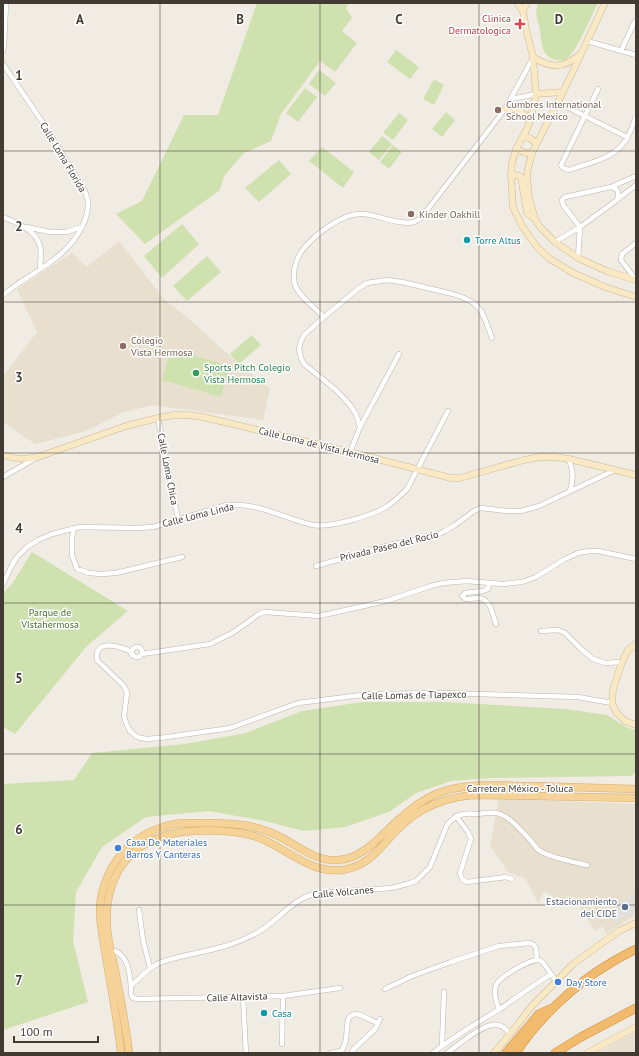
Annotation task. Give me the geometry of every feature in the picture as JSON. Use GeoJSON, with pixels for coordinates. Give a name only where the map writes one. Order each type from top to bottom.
{"type":"FeatureCollection","features":[{"type":"Feature","properties":{"kind":"highway"},"geometry":{"type":"LineString","coordinates":[[516,1053],[522,1043],[553,1008],[589,977],[608,964],[636,949]]}},
{"type":"Feature","properties":{"kind":"highway"},"geometry":{"type":"LineString","coordinates":[[506,1053],[539,1014],[553,1008]]}},
{"type":"Feature","properties":{"kind":"highway"},"geometry":{"type":"LineString","coordinates":[[555,1053],[581,1037],[636,1008]]}},
{"type":"Feature","properties":{"kind":"highway"},"geometry":{"type":"LineString","coordinates":[[510,1053],[517,1040]]}},
{"type":"Feature","properties":{"kind":"main road"},"geometry":{"type":"LineString","coordinates":[[517,3],[523,11],[533,57],[536,94],[530,121],[516,149],[512,163],[511,174],[513,207],[521,224],[538,248],[550,259],[573,273],[606,287],[636,296]]}},
{"type":"Feature","properties":{"kind":"main road"},"geometry":{"type":"LineString","coordinates":[[523,11],[527,3]]}},
{"type":"Feature","properties":{"kind":"main road"},"geometry":{"type":"LineString","coordinates":[[605,3],[532,153],[527,176],[529,198],[535,219],[540,227],[555,242],[578,258],[609,272],[636,280]]}},
{"type":"Feature","properties":{"kind":"main road"},"geometry":{"type":"LineString","coordinates":[[533,57],[554,66],[570,61],[581,52]]}},
{"type":"Feature","properties":{"kind":"main road"},"geometry":{"type":"LineString","coordinates":[[536,94],[563,92]]}},
{"type":"Feature","properties":{"kind":"main road"},"geometry":{"type":"LineString","coordinates":[[505,109],[519,110],[530,121]]}},
{"type":"Feature","properties":{"kind":"main road"},"geometry":{"type":"LineString","coordinates":[[523,136],[530,138],[536,143]]}},
{"type":"Feature","properties":{"kind":"main road"},"geometry":{"type":"LineString","coordinates":[[516,149],[526,153],[532,153]]}},
{"type":"Feature","properties":{"kind":"main road"},"geometry":{"type":"LineString","coordinates":[[511,174],[521,177],[527,211],[529,215],[535,219]]}},
{"type":"Feature","properties":{"kind":"main road","name":"Calle Loma de Vista Hermosa"},"geometry":{"type":"LineString","coordinates":[[3,455],[17,459],[38,457],[126,426],[174,415],[188,415],[204,417],[451,478],[460,478],[540,457],[569,459],[636,475]]}},
{"type":"Feature","properties":{"kind":"main road"},"geometry":{"type":"LineString","coordinates":[[636,644],[628,650],[622,662],[613,690],[612,703],[616,712],[625,721],[636,725]]}},
{"type":"Feature","properties":{"kind":"main road","name":"Carretera México - Toluca"},"geometry":{"type":"LineString","coordinates":[[121,1053],[119,1031],[101,929],[100,908],[102,892],[114,863],[124,850],[139,838],[163,826],[184,823],[224,823],[250,826],[272,833],[314,856],[339,860],[353,857],[368,848],[417,804],[438,793],[468,786],[636,789]]}},
{"type":"Feature","properties":{"kind":"main road","name":"Carretera México - Toluca"},"geometry":{"type":"LineString","coordinates":[[129,1053],[126,1027],[108,936],[108,899],[110,889],[121,867],[130,855],[148,842],[166,835],[188,831],[231,832],[252,836],[272,844],[294,857],[316,867],[342,870],[351,868],[370,859],[398,829],[416,814],[434,804],[455,797],[478,795],[636,798]]}},
{"type":"Feature","properties":{"kind":"main road"},"geometry":{"type":"LineString","coordinates":[[494,1053],[532,1006],[573,964],[619,931],[636,922]]}},
{"type":"Feature","properties":{"kind":"main road"},"geometry":{"type":"LineString","coordinates":[[587,1053],[636,1027]]}},
{"type":"Feature","properties":{"kind":"street"},"geometry":{"type":"LineString","coordinates":[[3,50],[6,3]]}},
{"type":"Feature","properties":{"kind":"street"},"geometry":{"type":"LineString","coordinates":[[621,50],[636,21]]}},
{"type":"Feature","properties":{"kind":"street"},"geometry":{"type":"LineString","coordinates":[[586,41],[636,55]]}},
{"type":"Feature","properties":{"kind":"street"},"geometry":{"type":"LineString","coordinates":[[324,316],[299,293],[295,284],[294,275],[300,253],[317,235],[350,215],[362,214],[405,223],[414,222],[421,218],[505,109],[533,57]]}},
{"type":"Feature","properties":{"kind":"street","name":"Calle Loma Florida"},"geometry":{"type":"LineString","coordinates":[[3,64],[43,123],[85,191],[88,202],[87,213],[82,227],[71,244],[60,255],[3,295]]}},
{"type":"Feature","properties":{"kind":"street"},"geometry":{"type":"LineString","coordinates":[[598,89],[562,165],[562,168],[569,170],[608,156],[623,145],[636,117]]}},
{"type":"Feature","properties":{"kind":"street"},"geometry":{"type":"LineString","coordinates":[[511,99],[536,94]]}},
{"type":"Feature","properties":{"kind":"street"},"geometry":{"type":"LineString","coordinates":[[557,102],[627,137]]}},
{"type":"Feature","properties":{"kind":"street"},"geometry":{"type":"LineString","coordinates":[[578,258],[580,227],[563,205],[563,198],[611,187],[636,176]]}},
{"type":"Feature","properties":{"kind":"street"},"geometry":{"type":"LineString","coordinates":[[555,242],[580,227],[636,185]]}},
{"type":"Feature","properties":{"kind":"street"},"geometry":{"type":"LineString","coordinates":[[611,187],[618,192],[619,195],[617,200]]}},
{"type":"Feature","properties":{"kind":"street"},"geometry":{"type":"LineString","coordinates":[[3,217],[24,227],[50,232],[66,232],[82,227]]}},
{"type":"Feature","properties":{"kind":"street"},"geometry":{"type":"LineString","coordinates":[[24,227],[37,240],[40,246],[40,269]]}},
{"type":"Feature","properties":{"kind":"street"},"geometry":{"type":"LineString","coordinates":[[636,243],[622,254],[622,260],[636,280]]}},
{"type":"Feature","properties":{"kind":"street"},"geometry":{"type":"LineString","coordinates":[[629,248],[636,249]]}},
{"type":"Feature","properties":{"kind":"street"},"geometry":{"type":"LineString","coordinates":[[360,428],[356,414],[350,405],[336,390],[304,364],[299,349],[304,335],[324,316],[359,288],[367,283],[387,280],[402,282],[464,298],[474,304],[481,311],[492,338]]}},
{"type":"Feature","properties":{"kind":"street"},"geometry":{"type":"LineString","coordinates":[[350,452],[360,428],[399,354]]}},
{"type":"Feature","properties":{"kind":"street","name":"Calle Loma Linda"},"geometry":{"type":"LineString","coordinates":[[3,584],[17,556],[27,547],[52,534],[74,528],[153,527],[228,505],[251,507],[314,525],[328,525],[351,520],[372,513],[386,507],[407,489],[448,411]]}},
{"type":"Feature","properties":{"kind":"street","name":"Calle Loma Chica"},"geometry":{"type":"LineString","coordinates":[[158,418],[178,519]]}},
{"type":"Feature","properties":{"kind":"street"},"geometry":{"type":"LineString","coordinates":[[3,477],[38,457]]}},
{"type":"Feature","properties":{"kind":"street"},"geometry":{"type":"LineString","coordinates":[[569,459],[573,471],[573,480],[570,490]]}},
{"type":"Feature","properties":{"kind":"street","name":"Privada Paseo del Rocío"},"geometry":{"type":"LineString","coordinates":[[316,566],[394,544],[446,532],[474,510],[481,508],[521,511],[539,506],[615,470]]}},
{"type":"Feature","properties":{"kind":"street"},"geometry":{"type":"LineString","coordinates":[[74,528],[72,538],[72,556],[76,569],[88,573],[116,573],[182,557]]}},
{"type":"Feature","properties":{"kind":"street"},"geometry":{"type":"LineString","coordinates":[[142,654],[140,647],[136,646],[131,652],[132,655],[137,657],[142,654],[210,644],[234,632],[259,614],[265,612],[318,616],[386,601],[443,583],[468,582],[502,584],[522,582],[536,577],[578,552],[598,551],[636,559]]}},
{"type":"Feature","properties":{"kind":"street"},"geometry":{"type":"LineString","coordinates":[[488,583],[488,589],[484,591],[465,592],[462,596],[466,599],[481,598],[485,600],[488,603],[496,624]]}},
{"type":"Feature","properties":{"kind":"street"},"geometry":{"type":"LineString","coordinates":[[541,631],[558,630],[565,633],[593,659],[605,663],[622,662]]}},
{"type":"Feature","properties":{"kind":"street","name":"Calle Lomas de Tlapexco"},"geometry":{"type":"LineString","coordinates":[[132,655],[128,650],[107,645],[102,646],[96,655],[97,660],[124,686],[127,693],[124,716],[130,731],[138,737],[146,739],[224,729],[298,703],[370,694],[578,697],[612,703]]}},
{"type":"Feature","properties":{"kind":"street"},"geometry":{"type":"LineString","coordinates":[[512,879],[506,877],[467,882],[462,879],[460,873],[472,839],[456,816],[472,813],[482,814],[492,812],[501,814],[511,820],[540,851],[587,865]]}},
{"type":"Feature","properties":{"kind":"street","name":"Calle Volcanes"},"geometry":{"type":"LineString","coordinates":[[131,986],[150,968],[167,960],[227,946],[246,938],[261,930],[292,905],[309,895],[318,893],[392,888],[416,881],[430,867],[447,825],[456,816]]}},
{"type":"Feature","properties":{"kind":"street"},"geometry":{"type":"LineString","coordinates":[[139,910],[143,940],[150,968]]}},
{"type":"Feature","properties":{"kind":"street"},"geometry":{"type":"LineString","coordinates":[[385,989],[412,976],[499,946],[534,945],[536,948],[537,960]]}},
{"type":"Feature","properties":{"kind":"street"},"geometry":{"type":"LineString","coordinates":[[111,950],[119,953],[124,958],[127,964],[131,986]]}},
{"type":"Feature","properties":{"kind":"street"},"geometry":{"type":"LineString","coordinates":[[499,1009],[495,1000],[495,989],[497,984],[502,978],[530,961],[541,961],[556,981]]}},
{"type":"Feature","properties":{"kind":"street"},"geometry":{"type":"LineString","coordinates":[[433,1053],[442,1045],[551,974]]}},
{"type":"Feature","properties":{"kind":"street","name":"Calle Altavista"},"geometry":{"type":"LineString","coordinates":[[131,986],[131,994],[133,998],[137,999],[283,996],[340,988]]}},
{"type":"Feature","properties":{"kind":"street"},"geometry":{"type":"LineString","coordinates":[[442,1045],[444,992]]}},
{"type":"Feature","properties":{"kind":"street"},"geometry":{"type":"LineString","coordinates":[[282,1044],[283,996]]}},
{"type":"Feature","properties":{"kind":"street"},"geometry":{"type":"LineString","coordinates":[[243,997],[246,1053]]}},
{"type":"Feature","properties":{"kind":"street"},"geometry":{"type":"LineString","coordinates":[[330,1053],[342,1050],[346,1037],[346,1024],[352,1015],[360,1015],[379,1021],[376,1029],[353,1050],[352,1053]]}},
{"type":"Feature","properties":{"kind":"street"},"geometry":{"type":"LineString","coordinates":[[448,1053],[472,1034],[492,1025],[498,1024],[505,1028],[510,1034]]}},
{"type":"Feature","properties":{"kind":"shaded area","name":"Colegio Vista Hermosa"},"geometry":{"type":"Polygon","coordinates":[[[119,241],[163,298],[195,324],[233,359],[270,388],[263,420],[152,405],[122,413],[86,431],[35,444],[3,422],[3,376],[37,332],[17,289],[72,253],[87,267],[119,241]]]}},
{"type":"Feature","properties":{"kind":"shaded area"},"geometry":{"type":"Polygon","coordinates":[[[499,799],[636,804],[636,915],[606,934],[603,926],[595,931],[574,898],[555,899],[548,893],[544,892],[538,903],[525,878],[508,872],[490,846],[499,799]]]}},
{"type":"Feature","properties":{"kind":"shaded area","name":"Estacionamiento del CIDE"},"geometry":{"type":"Polygon","coordinates":[[[636,894],[636,912],[615,922],[610,911],[614,909],[613,905],[636,894]]]}},
{"type":"Feature","properties":{"kind":"shaded area"},"geometry":{"type":"Polygon","coordinates":[[[636,1032],[636,1053],[598,1053],[613,1044],[636,1032]]]}},
{"type":"Feature","properties":{"kind":"green space"},"geometry":{"type":"Polygon","coordinates":[[[257,3],[349,3],[346,8],[352,18],[342,31],[357,43],[335,72],[320,61],[281,114],[271,141],[244,153],[224,176],[220,190],[145,244],[116,214],[142,201],[184,115],[218,115],[257,3]]]}},
{"type":"Feature","properties":{"kind":"green space"},"geometry":{"type":"Polygon","coordinates":[[[538,3],[598,3],[575,49],[566,59],[557,60],[552,58],[545,53],[543,49],[536,10],[538,3]]]}},
{"type":"Feature","properties":{"kind":"green space"},"geometry":{"type":"Polygon","coordinates":[[[396,50],[419,67],[410,79],[387,62],[396,50]]]}},
{"type":"Feature","properties":{"kind":"green space"},"geometry":{"type":"Polygon","coordinates":[[[319,70],[336,83],[325,96],[309,84],[319,70]]]}},
{"type":"Feature","properties":{"kind":"green space"},"geometry":{"type":"Polygon","coordinates":[[[434,79],[444,85],[434,105],[423,99],[434,79]]]}},
{"type":"Feature","properties":{"kind":"green space"},"geometry":{"type":"Polygon","coordinates":[[[305,88],[317,97],[298,122],[286,113],[305,88]]]}},
{"type":"Feature","properties":{"kind":"green space"},"geometry":{"type":"Polygon","coordinates":[[[446,112],[455,120],[442,137],[432,129],[446,112]]]}},
{"type":"Feature","properties":{"kind":"green space"},"geometry":{"type":"Polygon","coordinates":[[[399,113],[408,120],[393,140],[383,133],[399,113]]]}},
{"type":"Feature","properties":{"kind":"green space"},"geometry":{"type":"Polygon","coordinates":[[[382,136],[392,144],[379,160],[369,152],[382,136]]]}},
{"type":"Feature","properties":{"kind":"green space"},"geometry":{"type":"Polygon","coordinates":[[[393,145],[402,152],[389,169],[380,162],[393,145]]]}},
{"type":"Feature","properties":{"kind":"green space"},"geometry":{"type":"Polygon","coordinates":[[[322,147],[354,172],[343,188],[309,161],[322,147]]]}},
{"type":"Feature","properties":{"kind":"green space"},"geometry":{"type":"Polygon","coordinates":[[[279,160],[291,174],[259,202],[245,188],[279,160]]]}},
{"type":"Feature","properties":{"kind":"green space"},"geometry":{"type":"Polygon","coordinates":[[[182,224],[199,244],[162,278],[144,256],[182,224]]]}},
{"type":"Feature","properties":{"kind":"green space"},"geometry":{"type":"Polygon","coordinates":[[[207,256],[221,272],[187,301],[173,286],[207,256]]]}},
{"type":"Feature","properties":{"kind":"green space"},"geometry":{"type":"Polygon","coordinates":[[[252,335],[261,345],[239,364],[230,354],[252,335]]]}},
{"type":"Feature","properties":{"kind":"green space","name":"Sports Pitch Colegio Vista Hermosa"},"geometry":{"type":"Polygon","coordinates":[[[171,349],[230,366],[221,397],[162,380],[171,349]]]}},
{"type":"Feature","properties":{"kind":"green space","name":"Parque de VIstahermosa"},"geometry":{"type":"Polygon","coordinates":[[[32,552],[128,611],[86,647],[15,734],[3,727],[3,593],[12,584],[32,552]]]}},
{"type":"Feature","properties":{"kind":"green space"},"geometry":{"type":"Polygon","coordinates":[[[363,702],[445,702],[565,709],[607,715],[628,728],[636,730],[636,772],[631,776],[490,778],[451,781],[416,793],[389,812],[345,827],[304,831],[265,821],[209,811],[146,817],[102,847],[76,892],[73,941],[88,1002],[3,1030],[3,784],[74,780],[92,753],[185,744],[246,733],[302,711],[363,702]]]}},
{"type":"Feature","properties":{"kind":"place","name":"Clinica Dermatologica"},"geometry":{"type":"Point","coordinates":[520,24]}},
{"type":"Feature","properties":{"kind":"place","name":"Cumbres International School Mexico"},"geometry":{"type":"Point","coordinates":[498,110]}},
{"type":"Feature","properties":{"kind":"place","name":"Kinder Oakhill"},"geometry":{"type":"Point","coordinates":[411,214]}},
{"type":"Feature","properties":{"kind":"place","name":"Torre Altus"},"geometry":{"type":"Point","coordinates":[467,240]}},
{"type":"Feature","properties":{"kind":"place","name":"Colegio Vista Hermosa"},"geometry":{"type":"Point","coordinates":[123,346]}},
{"type":"Feature","properties":{"kind":"place","name":"Sports Pitch Colegio Vista Hermosa"},"geometry":{"type":"Point","coordinates":[196,373]}},
{"type":"Feature","properties":{"kind":"place","name":"Casa De Materiales Barros Y Canteras"},"geometry":{"type":"Point","coordinates":[118,848]}},
{"type":"Feature","properties":{"kind":"place","name":"Estacionamiento del CIDE"},"geometry":{"type":"Point","coordinates":[625,907]}},
{"type":"Feature","properties":{"kind":"place","name":"Day Store"},"geometry":{"type":"Point","coordinates":[558,982]}},
{"type":"Feature","properties":{"kind":"place","name":"Casa"},"geometry":{"type":"Point","coordinates":[264,1013]}}]}
